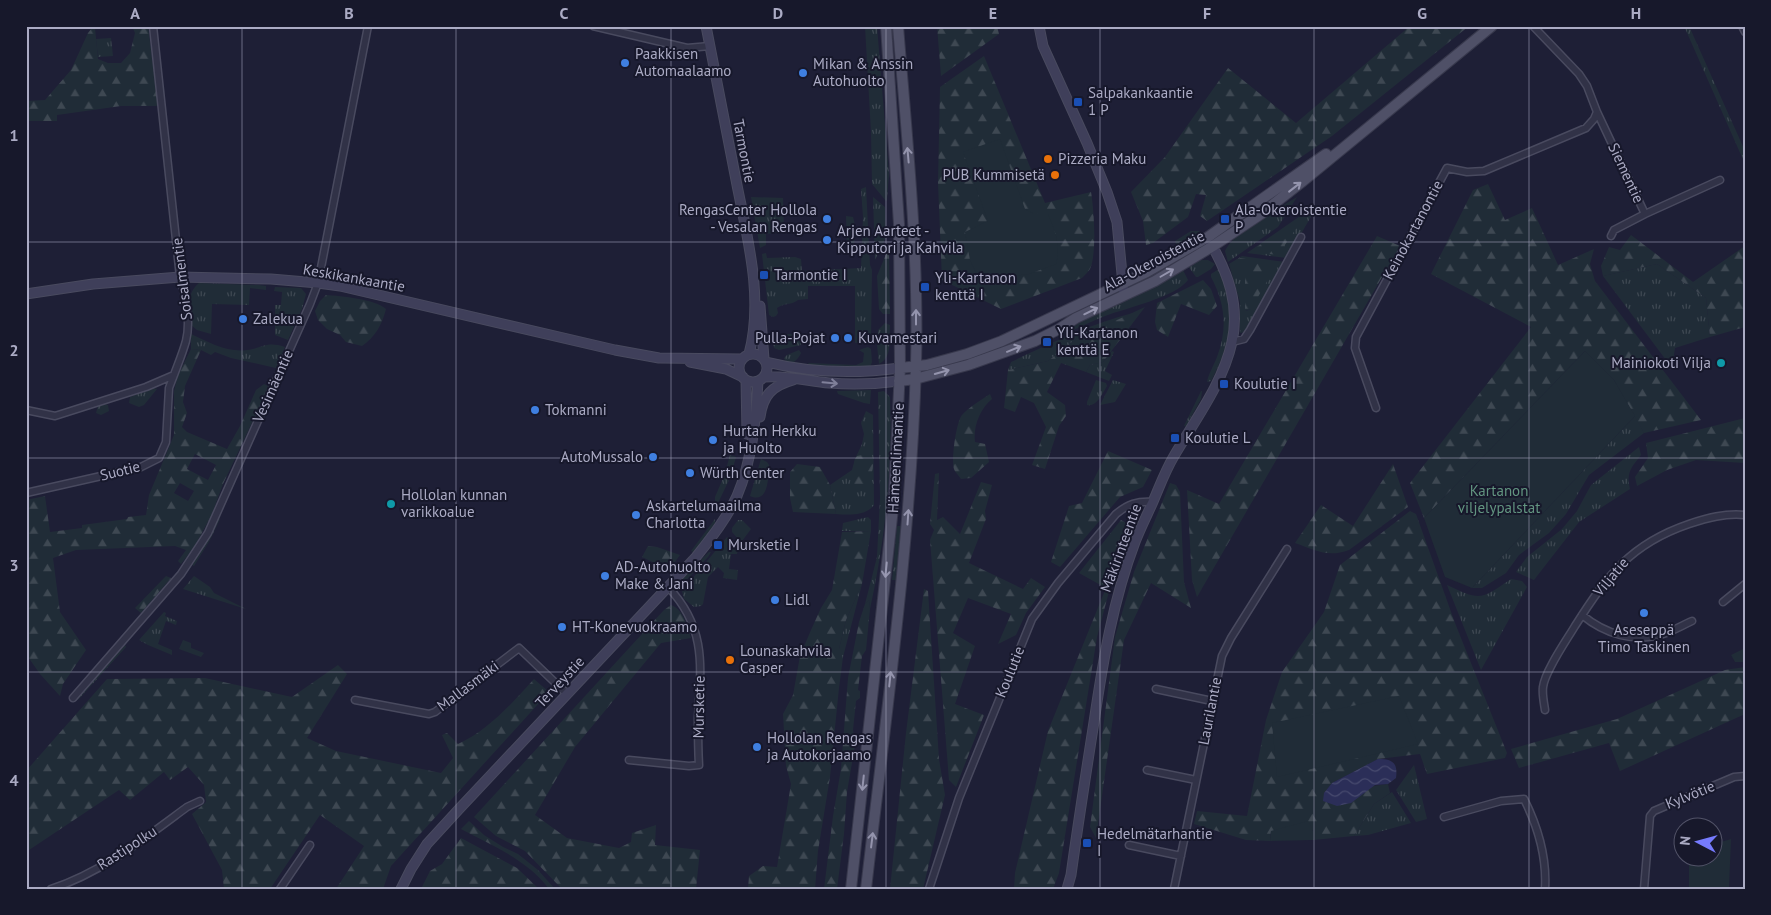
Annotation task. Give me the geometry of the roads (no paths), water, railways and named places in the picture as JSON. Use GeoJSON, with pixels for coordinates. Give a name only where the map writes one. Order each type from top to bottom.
{"type":"FeatureCollection","features":[{"type":"Feature","properties":{"kind":"main road","name":"Hämeenlinnantie"},"geometry":{"type":"LineString","coordinates":[[851,889],[893,509],[900,368],[899,224],[886,26]]}},
{"type":"Feature","properties":{"kind":"main road","name":"Hämeenlinnantie"},"geometry":{"type":"LineString","coordinates":[[866,889],[908,520],[916,366],[916,280],[912,191],[898,26]]}},
{"type":"Feature","properties":{"kind":"main road","name":"Ala-Okeroistentie"},"geometry":{"type":"LineString","coordinates":[[899,381],[915,379],[968,365],[1027,344],[1058,330],[1123,290],[1147,272],[1210,242],[1378,118],[1492,26]]}},
{"type":"Feature","properties":{"kind":"main road","name":"Ala-Okeroistentie"},"geometry":{"type":"LineString","coordinates":[[900,368],[927,365],[967,354],[1123,290]]}},
{"type":"Feature","properties":{"kind":"street","name":"Soisalmentie"},"geometry":{"type":"LineString","coordinates":[[153,26],[180,278],[185,295],[186,341],[174,375]]}},
{"type":"Feature","properties":{"kind":"street","name":"Vesimäentie"},"geometry":{"type":"LineString","coordinates":[[73,698],[182,574],[208,533],[307,312],[318,283],[368,26]]}},
{"type":"Feature","properties":{"kind":"street"},"geometry":{"type":"LineString","coordinates":[[593,26],[687,48],[710,46]]}},
{"type":"Feature","properties":{"kind":"street","name":"Tarmontie"},"geometry":{"type":"LineString","coordinates":[[706,26],[758,294],[765,361]]}},
{"type":"Feature","properties":{"kind":"street"},"geometry":{"type":"LineString","coordinates":[[1039,26],[1043,46],[1087,143],[1117,222],[1123,290]]}},
{"type":"Feature","properties":{"kind":"street"},"geometry":{"type":"LineString","coordinates":[[1533,26],[1579,74],[1587,86],[1597,112]]}},
{"type":"Feature","properties":{"kind":"street"},"geometry":{"type":"LineString","coordinates":[[1742,26],[1745,32]]}},
{"type":"Feature","properties":{"kind":"street","name":"Siementie"},"geometry":{"type":"LineString","coordinates":[[1597,112],[1645,214],[1720,180]]}},
{"type":"Feature","properties":{"kind":"street","name":"Keinokartanontie"},"geometry":{"type":"LineString","coordinates":[[1376,408],[1355,348],[1356,337],[1447,168],[1467,172],[1484,171],[1586,128],[1597,112]]}},
{"type":"Feature","properties":{"kind":"street"},"geometry":{"type":"LineString","coordinates":[[1610,236],[1614,230],[1645,214]]}},
{"type":"Feature","properties":{"kind":"street"},"geometry":{"type":"LineString","coordinates":[[1232,342],[1244,339],[1250,330],[1301,237]]}},
{"type":"Feature","properties":{"kind":"street","name":"Mäkirinteentie"},"geometry":{"type":"LineString","coordinates":[[1067,889],[1071,875],[1097,699],[1118,590],[1136,541],[1172,459],[1225,366],[1232,342],[1234,311],[1231,288],[1225,270],[1210,242]]}},
{"type":"Feature","properties":{"kind":"street","name":"Keskikankaantie"},"geometry":{"type":"LineString","coordinates":[[26,294],[93,284],[180,278],[271,279],[318,283],[340,286],[615,350],[659,358],[746,357]]}},
{"type":"Feature","properties":{"kind":"street","name":"Tarmontie"},"geometry":{"type":"LineString","coordinates":[[746,357],[753,338],[755,316],[754,281]]}},
{"type":"Feature","properties":{"kind":"street"},"geometry":{"type":"LineString","coordinates":[[761,379],[767,370],[765,361],[758,354],[746,357],[740,366],[744,378],[761,379],[778,376],[832,383],[887,383],[899,381]]}},
{"type":"Feature","properties":{"kind":"street","name":"Keskikankaantie"},"geometry":{"type":"LineString","coordinates":[[672,358],[726,369],[744,378]]}},
{"type":"Feature","properties":{"kind":"street"},"geometry":{"type":"LineString","coordinates":[[765,361],[833,372],[855,373],[900,368]]}},
{"type":"Feature","properties":{"kind":"street"},"geometry":{"type":"LineString","coordinates":[[26,410],[55,416],[146,387],[174,375]]}},
{"type":"Feature","properties":{"kind":"street","name":"Suotie"},"geometry":{"type":"LineString","coordinates":[[26,493],[141,467],[159,458],[166,442],[169,388],[174,375]]}},
{"type":"Feature","properties":{"kind":"street","name":"Terveystie"},"geometry":{"type":"LineString","coordinates":[[739,490],[737,484],[745,450],[747,426],[744,378]]}},
{"type":"Feature","properties":{"kind":"street","name":"Terveystie"},"geometry":{"type":"LineString","coordinates":[[739,490],[751,446],[761,379]]}},
{"type":"Feature","properties":{"kind":"street","name":"Terveystie"},"geometry":{"type":"LineString","coordinates":[[401,889],[427,844],[696,557],[716,531],[744,480],[755,451],[764,397],[781,383],[796,379]]}},
{"type":"Feature","properties":{"kind":"street","name":"Koulutie"},"geometry":{"type":"LineString","coordinates":[[929,889],[959,798],[1032,619],[1058,583],[1116,514],[1127,505],[1153,502]]}},
{"type":"Feature","properties":{"kind":"street","name":"Viljatie"},"geometry":{"type":"LineString","coordinates":[[1545,710],[1543,688],[1546,678],[1563,646],[1594,596],[1628,556],[1650,540],[1674,529],[1715,516],[1745,515]]}},
{"type":"Feature","properties":{"kind":"street","name":"Laurilantie"},"geometry":{"type":"LineString","coordinates":[[1174,889],[1219,667],[1226,648],[1287,549]]}},
{"type":"Feature","properties":{"kind":"street"},"geometry":{"type":"LineString","coordinates":[[1723,602],[1745,584]]}},
{"type":"Feature","properties":{"kind":"street","name":"Mursketie"},"geometry":{"type":"LineString","coordinates":[[629,760],[689,766],[698,764],[700,654],[697,635],[691,620],[675,594],[668,587]]}},
{"type":"Feature","properties":{"kind":"street"},"geometry":{"type":"LineString","coordinates":[[1582,615],[1595,626],[1627,637],[1646,638],[1664,634],[1692,621]]}},
{"type":"Feature","properties":{"kind":"street","name":"Mallasmäki"},"geometry":{"type":"LineString","coordinates":[[355,700],[429,714],[519,648],[567,694]]}},
{"type":"Feature","properties":{"kind":"street"},"geometry":{"type":"LineString","coordinates":[[1156,689],[1212,700]]}},
{"type":"Feature","properties":{"kind":"street"},"geometry":{"type":"LineString","coordinates":[[1148,770],[1196,780]]}},
{"type":"Feature","properties":{"kind":"street","name":"Kylvötie"},"geometry":{"type":"LineString","coordinates":[[1644,889],[1650,816],[1654,811],[1734,777],[1745,776]]}},
{"type":"Feature","properties":{"kind":"street"},"geometry":{"type":"LineString","coordinates":[[1444,817],[1501,802],[1524,799],[1541,842],[1546,872],[1545,889]]}},
{"type":"Feature","properties":{"kind":"street","name":"Rastipolku"},"geometry":{"type":"LineString","coordinates":[[51,889],[72,886],[187,806],[200,801]]}},
{"type":"Feature","properties":{"kind":"street"},"geometry":{"type":"LineString","coordinates":[[280,889],[310,845]]}},
{"type":"Feature","properties":{"kind":"street"},"geometry":{"type":"LineString","coordinates":[[1129,846],[1181,856]]}},
{"type":"Feature","properties":{"kind":"water"},"geometry":{"type":"Polygon","coordinates":[[[1378,759],[1391,761],[1395,765],[1396,778],[1388,784],[1375,785],[1351,803],[1337,806],[1323,801],[1324,793],[1332,783],[1378,759]]]}},
{"type":"Feature","properties":{"kind":"place","name":"Paakkisen Automaalaamo"},"geometry":{"type":"Point","coordinates":[625,63]}},
{"type":"Feature","properties":{"kind":"place","name":"Mikan & Anssin Autohuolto"},"geometry":{"type":"Point","coordinates":[803,73]}},
{"type":"Feature","properties":{"kind":"place","name":"Salpakankaantie 1 P"},"geometry":{"type":"Point","coordinates":[1078,102]}},
{"type":"Feature","properties":{"kind":"place","name":"Pizzeria Maku"},"geometry":{"type":"Point","coordinates":[1048,159]}},
{"type":"Feature","properties":{"kind":"place","name":"PUB Kummisetä"},"geometry":{"type":"Point","coordinates":[1055,175]}},
{"type":"Feature","properties":{"kind":"place","name":"RengasCenter Hollola - Vesalan Rengas"},"geometry":{"type":"Point","coordinates":[827,219]}},
{"type":"Feature","properties":{"kind":"place","name":"Ala-Okeroistentie P"},"geometry":{"type":"Point","coordinates":[1225,219]}},
{"type":"Feature","properties":{"kind":"place","name":"Arjen Aarteet - Kipputori ja Kahvila"},"geometry":{"type":"Point","coordinates":[827,240]}},
{"type":"Feature","properties":{"kind":"place","name":"Tarmontie I"},"geometry":{"type":"Point","coordinates":[764,275]}},
{"type":"Feature","properties":{"kind":"place","name":"Yli-Kartanon kenttä I"},"geometry":{"type":"Point","coordinates":[925,287]}},
{"type":"Feature","properties":{"kind":"place","name":"Zalekua"},"geometry":{"type":"Point","coordinates":[243,319]}},
{"type":"Feature","properties":{"kind":"place","name":"Pulla-Pojat"},"geometry":{"type":"Point","coordinates":[835,338]}},
{"type":"Feature","properties":{"kind":"place","name":"Kuvamestari"},"geometry":{"type":"Point","coordinates":[848,338]}},
{"type":"Feature","properties":{"kind":"place","name":"Yli-Kartanon kenttä E"},"geometry":{"type":"Point","coordinates":[1047,342]}},
{"type":"Feature","properties":{"kind":"place","name":"Mainiokoti Vilja"},"geometry":{"type":"Point","coordinates":[1721,363]}},
{"type":"Feature","properties":{"kind":"place","name":"Koulutie I"},"geometry":{"type":"Point","coordinates":[1224,384]}},
{"type":"Feature","properties":{"kind":"place","name":"Tokmanni"},"geometry":{"type":"Point","coordinates":[535,410]}},
{"type":"Feature","properties":{"kind":"place","name":"Koulutie L"},"geometry":{"type":"Point","coordinates":[1175,438]}},
{"type":"Feature","properties":{"kind":"place","name":"Hurtan Herkku ja Huolto"},"geometry":{"type":"Point","coordinates":[713,440]}},
{"type":"Feature","properties":{"kind":"place","name":"AutoMussalo"},"geometry":{"type":"Point","coordinates":[653,457]}},
{"type":"Feature","properties":{"kind":"place","name":"Würth Center"},"geometry":{"type":"Point","coordinates":[690,473]}},
{"type":"Feature","properties":{"kind":"place","name":"Hollolan kunnan varikkoalue"},"geometry":{"type":"Point","coordinates":[391,504]}},
{"type":"Feature","properties":{"kind":"place","name":"Askartelumaailma Charlotta"},"geometry":{"type":"Point","coordinates":[636,515]}},
{"type":"Feature","properties":{"kind":"place","name":"Mursketie I"},"geometry":{"type":"Point","coordinates":[718,545]}},
{"type":"Feature","properties":{"kind":"place","name":"AD-Autohuolto Make & Jani"},"geometry":{"type":"Point","coordinates":[605,576]}},
{"type":"Feature","properties":{"kind":"place","name":"Lidl"},"geometry":{"type":"Point","coordinates":[775,600]}},
{"type":"Feature","properties":{"kind":"place","name":"Aseseppä Timo Taskinen"},"geometry":{"type":"Point","coordinates":[1644,613]}},
{"type":"Feature","properties":{"kind":"place","name":"HT-Konevuokraamo"},"geometry":{"type":"Point","coordinates":[562,627]}},
{"type":"Feature","properties":{"kind":"place","name":"Lounaskahvila Casper"},"geometry":{"type":"Point","coordinates":[730,660]}},
{"type":"Feature","properties":{"kind":"place","name":"Hollolan Rengas ja Autokorjaamo"},"geometry":{"type":"Point","coordinates":[757,747]}},
{"type":"Feature","properties":{"kind":"place","name":"Hedelmätarhantie I"},"geometry":{"type":"Point","coordinates":[1087,843]}},
{"type":"Feature","properties":{"kind":"park label","name":"Kartanon viljelypalstat"},"geometry":{"type":"Point","coordinates":[1499,500]}}]}
